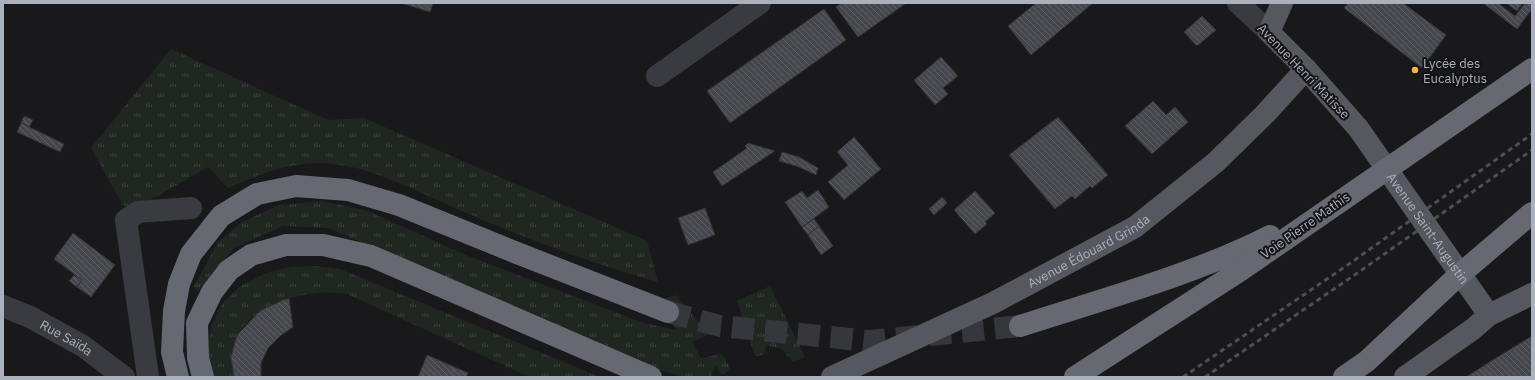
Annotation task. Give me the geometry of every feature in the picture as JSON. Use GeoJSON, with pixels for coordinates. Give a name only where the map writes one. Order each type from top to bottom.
{"type":"FeatureCollection","features":[{"type":"Feature","properties":{"kind":"highway","name":"Voie Pierre Mathis"},"geometry":{"type":"LineString","coordinates":[[1074,377],[1241,270],[1532,69]]}},
{"type":"Feature","properties":{"kind":"highway"},"geometry":{"type":"LineString","coordinates":[[178,377],[172,352],[174,311],[179,284],[191,254],[221,216],[257,194],[296,186],[348,190],[399,205],[668,312]]}},
{"type":"Feature","properties":{"kind":"highway"},"geometry":{"type":"LineString","coordinates":[[1020,326],[1145,286],[1240,251],[1342,199]]}},
{"type":"Feature","properties":{"kind":"highway"},"geometry":{"type":"LineString","coordinates":[[1344,377],[1367,361],[1458,276],[1532,213]]}},
{"type":"Feature","properties":{"kind":"highway"},"geometry":{"type":"LineString","coordinates":[[203,377],[198,358],[197,322],[212,292],[229,270],[251,255],[286,245],[323,245],[371,256],[651,377]]}},
{"type":"Feature","properties":{"kind":"main road"},"geometry":{"type":"LineString","coordinates":[[1269,32],[1282,3]]}},
{"type":"Feature","properties":{"kind":"main road","name":"Avenue Henri Matisse"},"geometry":{"type":"LineString","coordinates":[[1269,32],[1306,69],[1368,141]]}},
{"type":"Feature","properties":{"kind":"main road","name":"Avenue Édouard Grinda"},"geometry":{"type":"LineString","coordinates":[[832,377],[993,304],[1136,227],[1216,162],[1265,114],[1306,69]]}},
{"type":"Feature","properties":{"kind":"main road","name":"Avenue Saint-Augustin"},"geometry":{"type":"LineString","coordinates":[[1368,141],[1489,315]]}},
{"type":"Feature","properties":{"kind":"main road"},"geometry":{"type":"LineString","coordinates":[[1405,377],[1473,329],[1489,315],[1532,294]]}},
{"type":"Feature","properties":{"kind":"street"},"geometry":{"type":"LineString","coordinates":[[658,76],[760,3]]}},
{"type":"Feature","properties":{"kind":"street","name":"Avenue Henri Matisse"},"geometry":{"type":"LineString","coordinates":[[1238,3],[1269,32]]}},
{"type":"Feature","properties":{"kind":"street"},"geometry":{"type":"LineString","coordinates":[[148,377],[126,220],[138,212],[191,208]]}},
{"type":"Feature","properties":{"kind":"street","name":"Rue Saïda"},"geometry":{"type":"LineString","coordinates":[[3,306],[30,316],[83,346],[124,377]]}},
{"type":"Feature","properties":{"kind":"green space"},"geometry":{"type":"Polygon","coordinates":[[[171,49],[328,120],[364,118],[647,241],[658,282],[583,259],[534,241],[374,173],[336,164],[317,163],[283,168],[249,179],[228,188],[208,167],[133,210],[123,205],[91,148],[171,49]]]}},
{"type":"Feature","properties":{"kind":"green space"},"geometry":{"type":"Polygon","coordinates":[[[322,201],[368,211],[468,256],[644,323],[676,330],[664,299],[676,295],[709,334],[692,342],[701,358],[722,354],[730,367],[725,374],[721,374],[716,365],[710,377],[684,377],[656,369],[328,228],[283,226],[234,248],[197,292],[194,286],[218,242],[242,222],[279,205],[322,201]]]}},
{"type":"Feature","properties":{"kind":"green space"},"geometry":{"type":"Polygon","coordinates":[[[314,266],[340,269],[600,377],[530,377],[347,294],[324,292],[299,296],[282,301],[266,308],[253,317],[242,328],[235,342],[232,358],[234,377],[213,377],[207,352],[211,326],[222,304],[239,287],[266,273],[290,267],[314,266]]]}},
{"type":"Feature","properties":{"kind":"green space"},"geometry":{"type":"Polygon","coordinates":[[[770,286],[805,357],[793,362],[782,349],[766,345],[763,355],[756,356],[737,301],[770,286]]]}},
{"type":"Feature","properties":{"kind":"building"},"geometry":{"type":"Polygon","coordinates":[[[401,3],[433,3],[430,12],[401,3]]]}},
{"type":"Feature","properties":{"kind":"building"},"geometry":{"type":"Polygon","coordinates":[[[842,3],[905,4],[858,37],[836,7],[842,3]]]}},
{"type":"Feature","properties":{"kind":"building"},"geometry":{"type":"Polygon","coordinates":[[[1036,3],[1093,3],[1031,55],[1008,26],[1036,3]]]}},
{"type":"Feature","properties":{"kind":"building"},"geometry":{"type":"Polygon","coordinates":[[[1348,3],[1403,3],[1446,35],[1422,68],[1344,8],[1348,3]]]}},
{"type":"Feature","properties":{"kind":"building"},"geometry":{"type":"Polygon","coordinates":[[[1483,3],[1498,3],[1515,16],[1525,3],[1532,3],[1532,9],[1517,29],[1483,3]]]}},
{"type":"Feature","properties":{"kind":"building"},"geometry":{"type":"Polygon","coordinates":[[[1506,3],[1523,3],[1517,11],[1506,3]]]}},
{"type":"Feature","properties":{"kind":"building"},"geometry":{"type":"Polygon","coordinates":[[[824,9],[846,40],[730,123],[707,91],[824,9]]]}},
{"type":"Feature","properties":{"kind":"building"},"geometry":{"type":"Polygon","coordinates":[[[1202,16],[1216,30],[1197,46],[1184,32],[1202,16]]]}},
{"type":"Feature","properties":{"kind":"building"},"geometry":{"type":"Polygon","coordinates":[[[941,57],[958,76],[943,88],[948,94],[935,105],[914,80],[941,57]]]}},
{"type":"Feature","properties":{"kind":"building"},"geometry":{"type":"Polygon","coordinates":[[[1153,101],[1166,115],[1175,107],[1188,122],[1152,154],[1125,126],[1153,101]]]}},
{"type":"Feature","properties":{"kind":"building"},"geometry":{"type":"Polygon","coordinates":[[[24,116],[33,120],[29,127],[21,123],[24,116]]]}},
{"type":"Feature","properties":{"kind":"building"},"geometry":{"type":"Polygon","coordinates":[[[1058,117],[1108,175],[1092,188],[1090,186],[1075,199],[1072,196],[1055,209],[1009,155],[1058,117]]]}},
{"type":"Feature","properties":{"kind":"building"},"geometry":{"type":"Polygon","coordinates":[[[21,123],[64,144],[60,152],[17,132],[21,123]]]}},
{"type":"Feature","properties":{"kind":"building"},"geometry":{"type":"Polygon","coordinates":[[[854,137],[881,169],[844,200],[828,182],[848,165],[837,152],[854,137]]]}},
{"type":"Feature","properties":{"kind":"building"},"geometry":{"type":"Polygon","coordinates":[[[748,143],[775,151],[722,186],[713,172],[747,148],[745,146],[748,143]]]}},
{"type":"Feature","properties":{"kind":"building"},"geometry":{"type":"Polygon","coordinates":[[[782,152],[799,157],[818,168],[816,175],[799,167],[779,161],[782,152]]]}},
{"type":"Feature","properties":{"kind":"building"},"geometry":{"type":"Polygon","coordinates":[[[818,190],[829,207],[802,227],[785,202],[802,191],[807,198],[818,190]]]}},
{"type":"Feature","properties":{"kind":"building"},"geometry":{"type":"Polygon","coordinates":[[[975,191],[995,213],[985,222],[987,224],[975,234],[954,210],[975,191]]]}},
{"type":"Feature","properties":{"kind":"building"},"geometry":{"type":"Polygon","coordinates":[[[942,197],[947,203],[934,215],[929,209],[942,197]]]}},
{"type":"Feature","properties":{"kind":"building"},"geometry":{"type":"Polygon","coordinates":[[[705,208],[715,235],[688,245],[678,218],[705,208]]]}},
{"type":"Feature","properties":{"kind":"building"},"geometry":{"type":"Polygon","coordinates":[[[814,219],[819,226],[808,235],[802,227],[814,219]]]}},
{"type":"Feature","properties":{"kind":"building"},"geometry":{"type":"Polygon","coordinates":[[[819,226],[833,246],[821,255],[808,235],[819,226]]]}},
{"type":"Feature","properties":{"kind":"building"},"geometry":{"type":"Polygon","coordinates":[[[73,233],[115,265],[91,297],[77,287],[82,280],[54,259],[73,233]]]}},
{"type":"Feature","properties":{"kind":"building"},"geometry":{"type":"Polygon","coordinates":[[[74,275],[82,280],[77,287],[69,281],[74,275]]]}},
{"type":"Feature","properties":{"kind":"building"},"geometry":{"type":"Polygon","coordinates":[[[289,299],[293,327],[280,336],[268,348],[261,363],[261,377],[234,377],[231,357],[238,334],[260,311],[283,300],[289,299]]]}},
{"type":"Feature","properties":{"kind":"building"},"geometry":{"type":"Polygon","coordinates":[[[1532,336],[1532,377],[1466,377],[1496,358],[1532,336]]]}},
{"type":"Feature","properties":{"kind":"building"},"geometry":{"type":"Polygon","coordinates":[[[427,355],[468,373],[466,377],[418,377],[427,355]]]}},
{"type":"Feature","properties":{"kind":"tunnel"},"geometry":{"type":"LineString","coordinates":[[668,312],[720,326],[870,341],[1020,326]]}},
{"type":"Feature","properties":{"kind":"railway"},"geometry":{"type":"LineString","coordinates":[[1183,377],[1349,264],[1532,134]]}},
{"type":"Feature","properties":{"kind":"railway"},"geometry":{"type":"LineString","coordinates":[[1205,377],[1356,274],[1532,150]]}},
{"type":"Feature","properties":{"kind":"place","name":"Lycée des Eucalyptus"},"geometry":{"type":"Point","coordinates":[1415,70]}}]}
